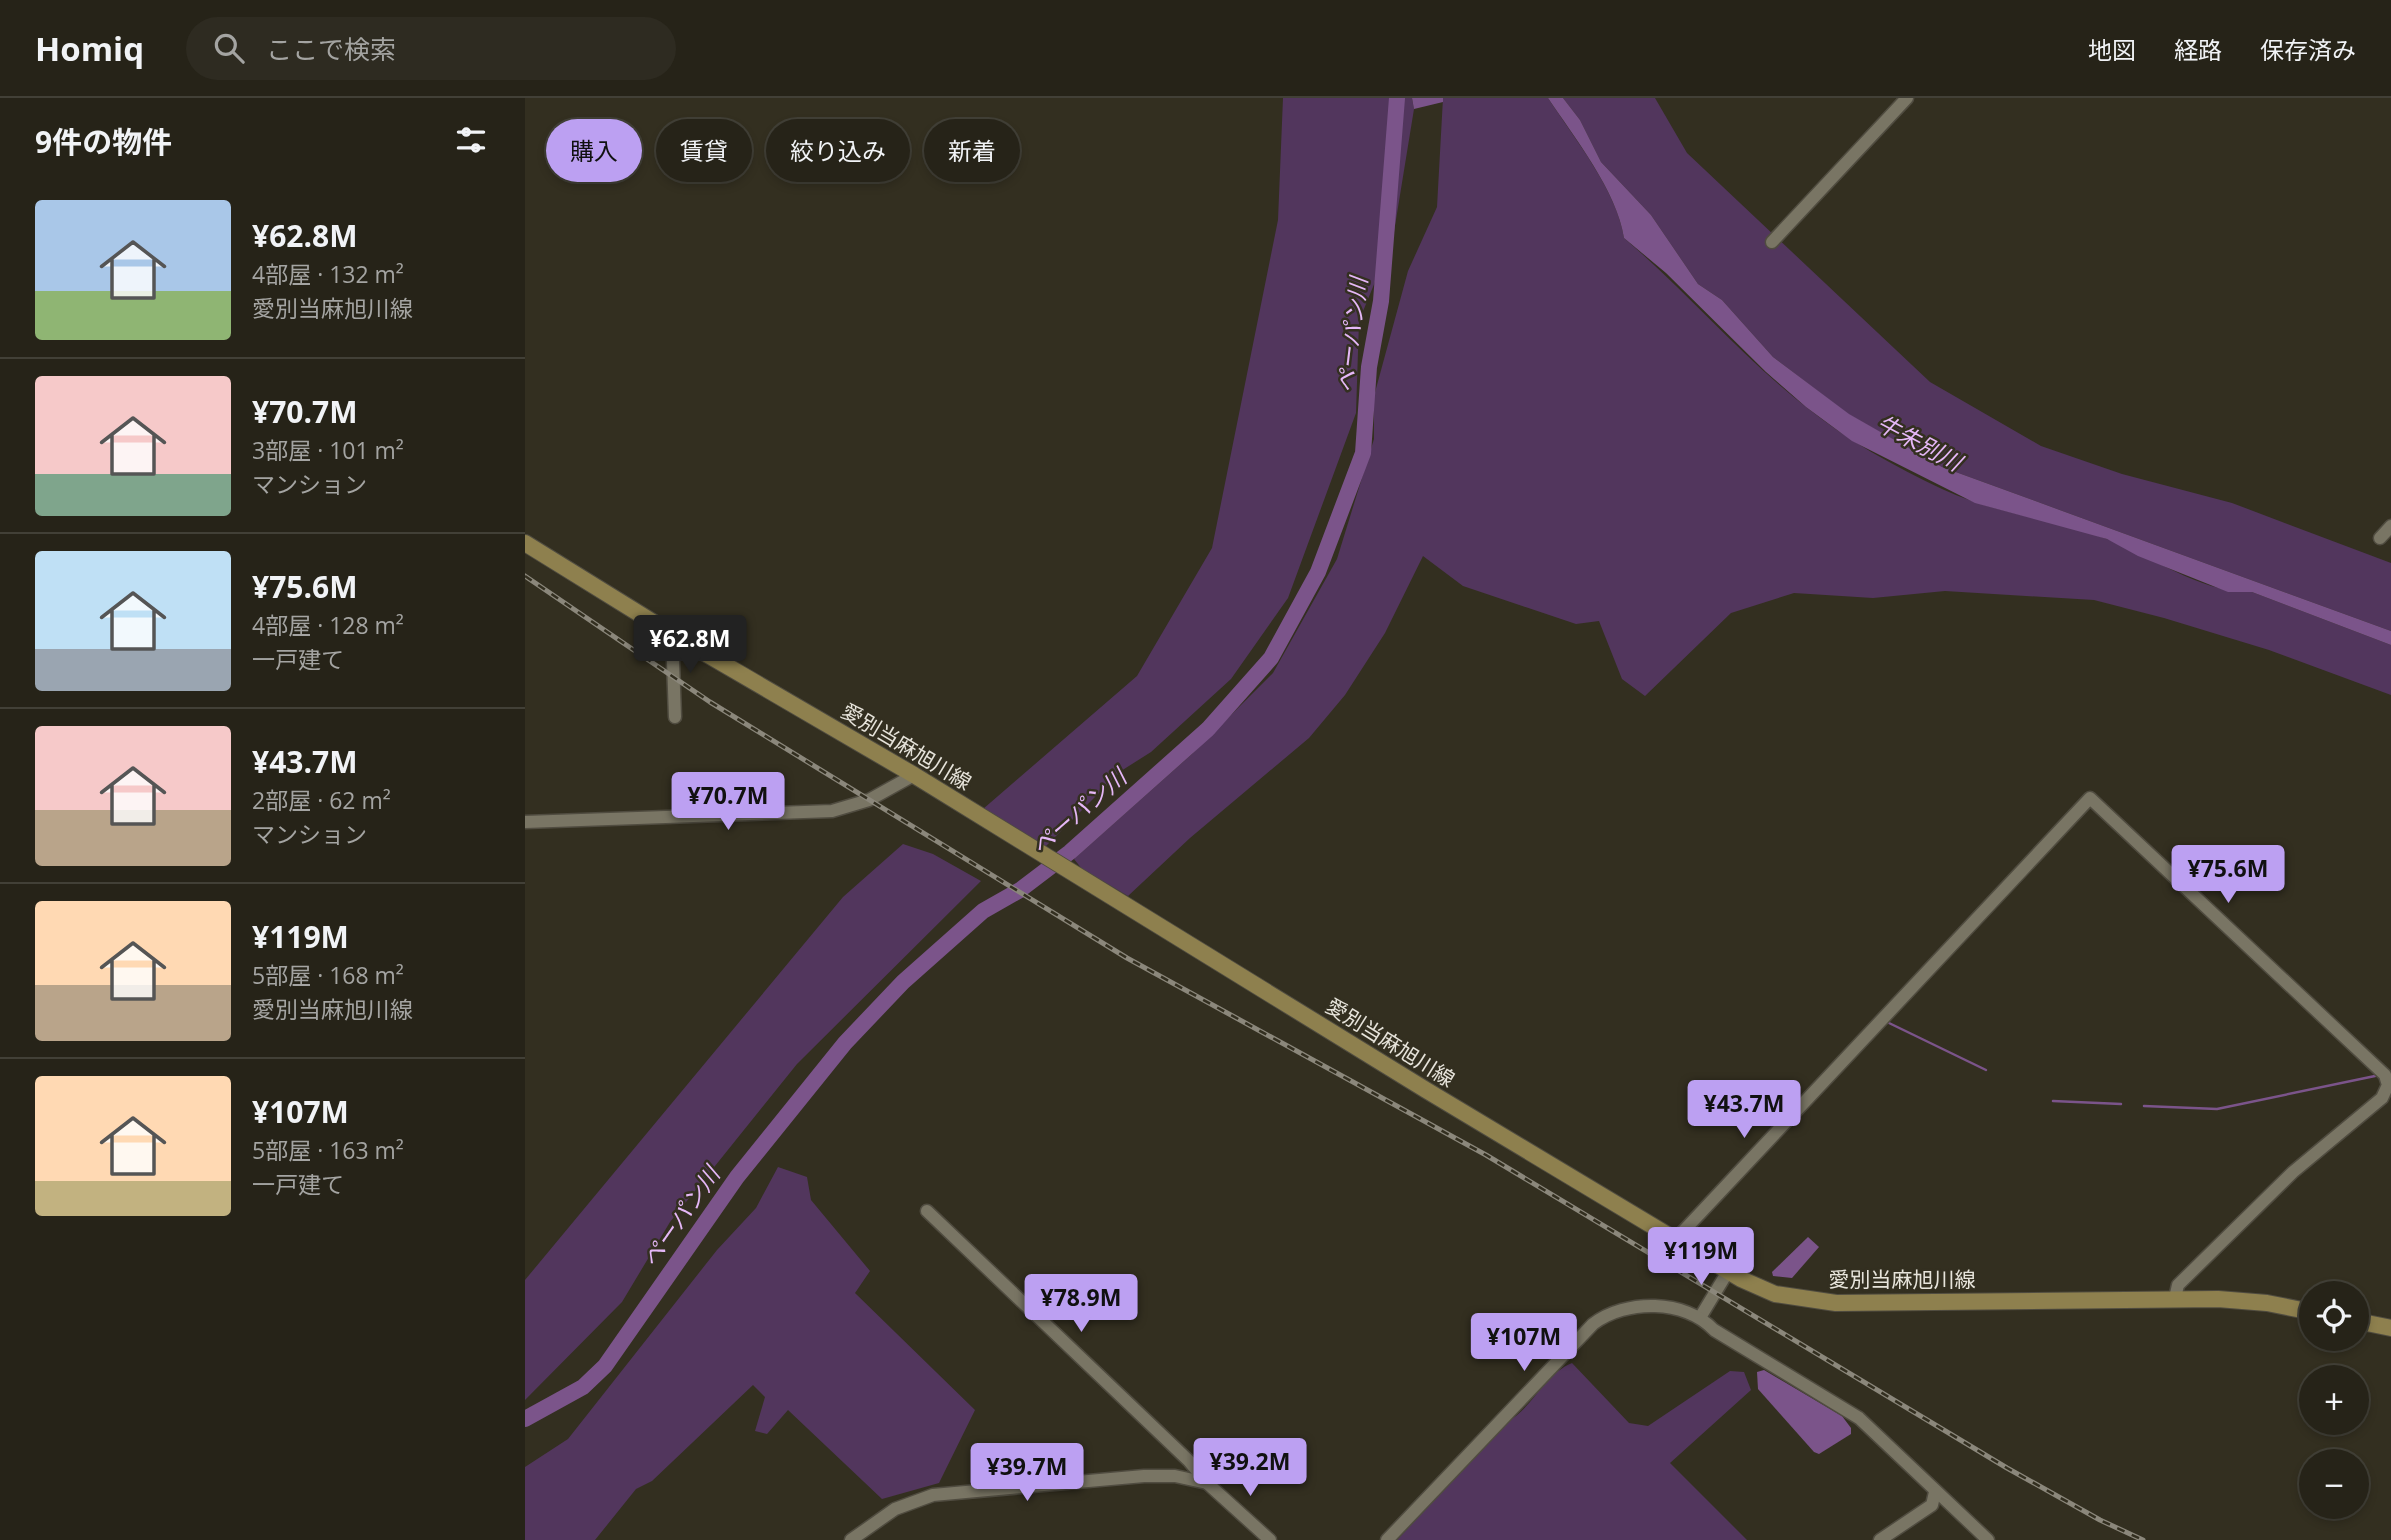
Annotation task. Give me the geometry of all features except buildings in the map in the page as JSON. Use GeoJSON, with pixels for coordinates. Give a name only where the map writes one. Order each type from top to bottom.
{"type":"FeatureCollection","features":[{"type":"Feature","properties":{"kind":"main road","name":"愛別当麻旭川線"},"geometry":{"type":"LineString","coordinates":[[525,542],[672,634],[914,775],[1727,1273],[1775,1294],[1836,1303],[2175,1298],[2267,1303],[2299,1309]]}},
{"type":"Feature","properties":{"kind":"main road"},"geometry":{"type":"LineString","coordinates":[[2369,1323],[2391,1328]]}},
{"type":"Feature","properties":{"kind":"street"},"geometry":{"type":"LineString","coordinates":[[1772,242],[1907,98]]}},
{"type":"Feature","properties":{"kind":"street"},"geometry":{"type":"LineString","coordinates":[[2380,538],[2391,526]]}},
{"type":"Feature","properties":{"kind":"street"},"geometry":{"type":"LineString","coordinates":[[672,634],[675,716]]}},
{"type":"Feature","properties":{"kind":"street"},"geometry":{"type":"LineString","coordinates":[[525,822],[832,811],[869,800],[914,775]]}},
{"type":"Feature","properties":{"kind":"street"},"geometry":{"type":"LineString","coordinates":[[1675,1241],[2090,798],[2385,1075],[2388,1085],[2382,1098],[2293,1172],[2187,1276],[2178,1286],[2175,1298]]}},
{"type":"Feature","properties":{"kind":"street"},"geometry":{"type":"LineString","coordinates":[[927,1211],[1189,1461],[1207,1483],[1270,1540]]}},
{"type":"Feature","properties":{"kind":"street"},"geometry":{"type":"LineString","coordinates":[[1702,1317],[1727,1273]]}},
{"type":"Feature","properties":{"kind":"street"},"geometry":{"type":"LineString","coordinates":[[1387,1540],[1602,1317],[1629,1307],[1680,1310],[1702,1317],[1714,1330],[1859,1418],[1988,1540]]}},
{"type":"Feature","properties":{"kind":"street"},"geometry":{"type":"LineString","coordinates":[[851,1540],[889,1513],[933,1495],[1144,1476],[1175,1476],[1207,1483]]}},
{"type":"Feature","properties":{"kind":"street"},"geometry":{"type":"LineString","coordinates":[[1880,1540],[1932,1505],[1935,1492]]}},
{"type":"Feature","properties":{"kind":"shaded area"},"geometry":{"type":"Polygon","coordinates":[[[1283,98],[1412,98],[1414,109],[1393,238],[1359,321],[1356,413],[1288,598],[1231,679],[1151,752],[1121,771],[1046,846],[983,809],[1137,676],[1212,548],[1278,220],[1283,98]]]}},
{"type":"Feature","properties":{"kind":"shaded area"},"geometry":{"type":"Polygon","coordinates":[[[1412,98],[1443,98],[1443,102],[1414,109],[1412,98]]]}},
{"type":"Feature","properties":{"kind":"shaded area"},"geometry":{"type":"Polygon","coordinates":[[[1443,98],[1548,98],[1604,184],[1620,220],[1624,238],[1782,387],[1855,442],[1907,472],[1961,497],[2104,538],[2194,580],[2232,591],[2252,592],[2391,645],[2391,695],[2269,650],[2094,600],[1945,591],[1873,598],[1794,593],[1731,613],[1645,696],[1622,679],[1599,621],[1576,624],[1463,586],[1423,556],[1385,633],[1345,695],[1309,738],[1190,838],[1128,896],[1082,869],[1074,859],[1192,754],[1273,673],[1337,559],[1374,439],[1374,396],[1408,271],[1437,207],[1443,98]]]}},
{"type":"Feature","properties":{"kind":"shaded area","name":"牛朱別川"},"geometry":{"type":"Polygon","coordinates":[[[1548,98],[1563,98],[1580,120],[1601,162],[1651,215],[1698,284],[1722,300],[1773,357],[1849,414],[1942,467],[2391,631],[2391,645],[2252,592],[2228,592],[2138,556],[2107,539],[1975,503],[1852,441],[1806,407],[1766,372],[1666,273],[1624,238],[1620,220],[1604,183],[1548,98]]]}},
{"type":"Feature","properties":{"kind":"shaded area"},"geometry":{"type":"Polygon","coordinates":[[[1563,98],[1655,98],[1687,153],[1930,382],[2041,446],[2122,474],[2232,503],[2391,563],[2391,631],[1942,467],[1848,414],[1773,357],[1722,300],[1698,284],[1651,215],[1601,162],[1580,120],[1563,98]]]}},
{"type":"Feature","properties":{"kind":"shaded area"},"geometry":{"type":"Polygon","coordinates":[[[903,844],[933,854],[981,881],[797,1064],[670,1222],[622,1302],[525,1400],[525,1280],[843,897],[903,844]]]}},
{"type":"Feature","properties":{"kind":"shaded area"},"geometry":{"type":"Polygon","coordinates":[[[778,1167],[807,1177],[811,1200],[870,1271],[855,1293],[975,1410],[939,1483],[882,1499],[788,1410],[767,1434],[755,1431],[765,1397],[753,1385],[652,1481],[636,1489],[595,1540],[525,1540],[525,1467],[568,1439],[717,1250],[756,1208],[778,1167]]]}},
{"type":"Feature","properties":{"kind":"shaded area"},"geometry":{"type":"Polygon","coordinates":[[[1808,1237],[1819,1247],[1792,1278],[1773,1276],[1772,1272],[1808,1237]]]}},
{"type":"Feature","properties":{"kind":"shaded area"},"geometry":{"type":"Polygon","coordinates":[[[1572,1363],[1629,1423],[1648,1426],[1730,1371],[1744,1372],[1751,1390],[1670,1463],[1747,1540],[1397,1540],[1505,1423],[1523,1409],[1553,1375],[1572,1363]]]}},
{"type":"Feature","properties":{"kind":"shaded area"},"geometry":{"type":"Polygon","coordinates":[[[1764,1370],[1842,1416],[1851,1428],[1851,1434],[1819,1454],[1814,1452],[1758,1389],[1757,1372],[1764,1370]]]}},
{"type":"Feature","properties":{"kind":"waterway","name":"ペーパン川"},"geometry":{"type":"LineString","coordinates":[[525,1419],[583,1387],[605,1366],[737,1177],[845,1043],[903,982],[983,911],[1020,890],[1070,852],[1208,729],[1271,658],[1318,572],[1363,453],[1369,367],[1381,301],[1397,98]]}},
{"type":"Feature","properties":{"kind":"waterway"},"geometry":{"type":"LineString","coordinates":[[1889,1023],[1986,1070]]}},
{"type":"Feature","properties":{"kind":"waterway"},"geometry":{"type":"LineString","coordinates":[[2144,1106],[2217,1109],[2375,1076]]}},
{"type":"Feature","properties":{"kind":"waterway"},"geometry":{"type":"LineString","coordinates":[[2053,1101],[2121,1104]]}},
{"type":"Feature","properties":{"kind":"railway"},"geometry":{"type":"LineString","coordinates":[[525,576],[710,702],[1127,958],[1486,1155],[2007,1468],[2100,1520],[2143,1540]]}}]}
